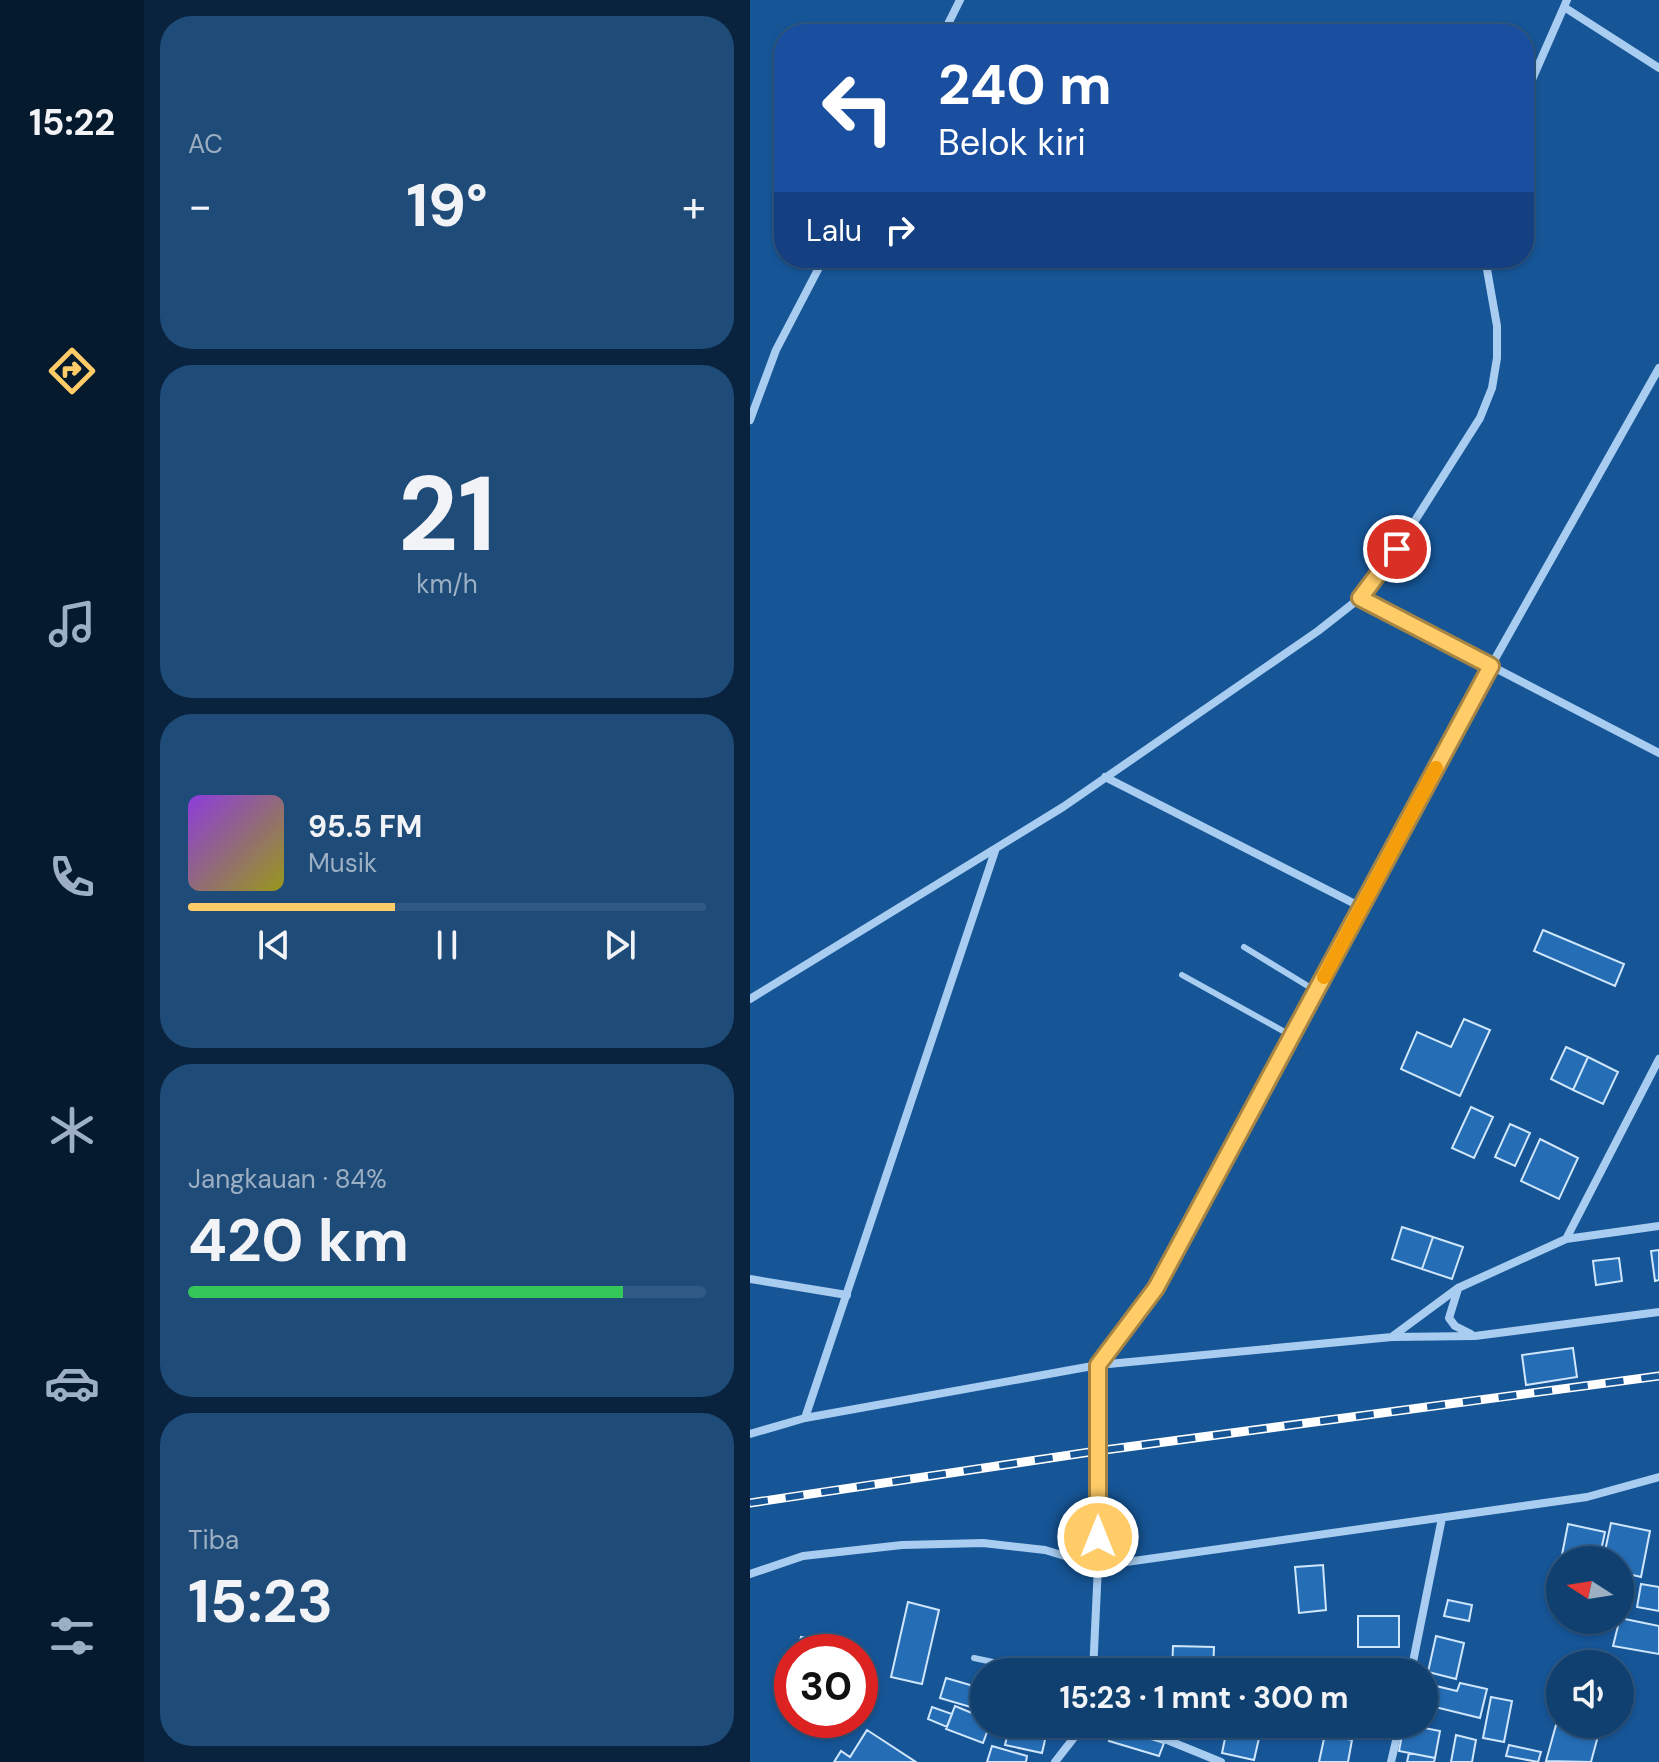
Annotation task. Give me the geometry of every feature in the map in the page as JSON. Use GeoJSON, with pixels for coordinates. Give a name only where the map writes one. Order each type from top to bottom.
{"type":"FeatureCollection","features":[{"type":"Feature","properties":{"kind":"street"},"geometry":{"type":"LineString","coordinates":[[948,24],[960,0]]}},
{"type":"Feature","properties":{"kind":"street"},"geometry":{"type":"LineString","coordinates":[[1534,75],[1566,3],[1659,68]]}},
{"type":"Feature","properties":{"kind":"street"},"geometry":{"type":"LineString","coordinates":[[751,414],[776,350],[819,268]]}},
{"type":"Feature","properties":{"kind":"street"},"geometry":{"type":"LineString","coordinates":[[750,999],[995,850],[1318,631],[1360,598],[1397,549],[1472,431],[1492,388],[1497,358],[1497,326],[1487,268]]}},
{"type":"Feature","properties":{"kind":"street"},"geometry":{"type":"LineString","coordinates":[[1094,1658],[1098,1566],[1098,1365],[1156,1288],[1491,666],[1659,368]]}},
{"type":"Feature","properties":{"kind":"street"},"geometry":{"type":"LineString","coordinates":[[1360,598],[1659,753]]}},
{"type":"Feature","properties":{"kind":"street"},"geometry":{"type":"LineString","coordinates":[[1105,777],[1361,907]]}},
{"type":"Feature","properties":{"kind":"street"},"geometry":{"type":"LineString","coordinates":[[805,1418],[995,850]]}},
{"type":"Feature","properties":{"kind":"street"},"geometry":{"type":"LineString","coordinates":[[1566,1239],[1659,1059]]}},
{"type":"Feature","properties":{"kind":"street"},"geometry":{"type":"LineString","coordinates":[[1392,1337],[1458,1288],[1566,1239],[1659,1226]]}},
{"type":"Feature","properties":{"kind":"street"},"geometry":{"type":"LineString","coordinates":[[750,1279],[847,1295]]}},
{"type":"Feature","properties":{"kind":"street"},"geometry":{"type":"LineString","coordinates":[[1458,1288],[1449,1318],[1455,1326],[1475,1336]]}},
{"type":"Feature","properties":{"kind":"street"},"geometry":{"type":"LineString","coordinates":[[750,1434],[805,1418],[1098,1365],[1392,1337],[1475,1336],[1659,1312]]}},
{"type":"Feature","properties":{"kind":"street"},"geometry":{"type":"LineString","coordinates":[[750,1574],[803,1556],[929,1544],[983,1543],[1045,1550],[1098,1566],[1587,1497],[1659,1477]]}},
{"type":"Feature","properties":{"kind":"street"},"geometry":{"type":"LineString","coordinates":[[1414,1658],[1442,1518]]}},
{"type":"Feature","properties":{"kind":"street"},"geometry":{"type":"LineString","coordinates":[[1055,1762],[1074,1738]]}},
{"type":"Feature","properties":{"kind":"street"},"geometry":{"type":"LineString","coordinates":[[1162,1738],[1221,1762]]}},
{"type":"Feature","properties":{"kind":"street"},"geometry":{"type":"LineString","coordinates":[[1391,1762],[1397,1738]]}},
{"type":"Feature","properties":{"kind":"lane"},"geometry":{"type":"LineString","coordinates":[[1244,947],[1316,991]]}},
{"type":"Feature","properties":{"kind":"lane"},"geometry":{"type":"LineString","coordinates":[[1182,975],[1292,1036]]}},
{"type":"Feature","properties":{"kind":"building"},"geometry":{"type":"Polygon","coordinates":[[[1543,930],[1624,964],[1615,986],[1534,951],[1543,930]]]}},
{"type":"Feature","properties":{"kind":"building"},"geometry":{"type":"Polygon","coordinates":[[[1464,1019],[1490,1030],[1460,1096],[1401,1069],[1417,1032],[1451,1047],[1464,1019]]]}},
{"type":"Feature","properties":{"kind":"building"},"geometry":{"type":"Polygon","coordinates":[[[1566,1047],[1588,1057],[1573,1090],[1551,1079],[1566,1047]]]}},
{"type":"Feature","properties":{"kind":"building"},"geometry":{"type":"Polygon","coordinates":[[[1588,1057],[1618,1072],[1603,1104],[1573,1090],[1588,1057]]]}},
{"type":"Feature","properties":{"kind":"building"},"geometry":{"type":"Polygon","coordinates":[[[1471,1107],[1493,1117],[1474,1158],[1452,1148],[1471,1107]]]}},
{"type":"Feature","properties":{"kind":"building"},"geometry":{"type":"Polygon","coordinates":[[[1510,1124],[1530,1133],[1515,1166],[1495,1157],[1510,1124]]]}},
{"type":"Feature","properties":{"kind":"building"},"geometry":{"type":"Polygon","coordinates":[[[1540,1139],[1578,1158],[1559,1199],[1521,1181],[1540,1139]]]}},
{"type":"Feature","properties":{"kind":"building"},"geometry":{"type":"Polygon","coordinates":[[[1402,1227],[1433,1237],[1422,1269],[1392,1259],[1402,1227]]]}},
{"type":"Feature","properties":{"kind":"building"},"geometry":{"type":"Polygon","coordinates":[[[1433,1237],[1463,1247],[1452,1279],[1422,1269],[1433,1237]]]}},
{"type":"Feature","properties":{"kind":"building"},"geometry":{"type":"Polygon","coordinates":[[[1659,1250],[1659,1280],[1655,1281],[1651,1251],[1659,1250]]]}},
{"type":"Feature","properties":{"kind":"building"},"geometry":{"type":"Polygon","coordinates":[[[1619,1258],[1622,1281],[1596,1285],[1593,1261],[1619,1258]]]}},
{"type":"Feature","properties":{"kind":"building"},"geometry":{"type":"Polygon","coordinates":[[[1573,1348],[1577,1377],[1526,1385],[1522,1355],[1573,1348]]]}},
{"type":"Feature","properties":{"kind":"building"},"geometry":{"type":"Polygon","coordinates":[[[1611,1523],[1650,1531],[1641,1577],[1634,1575],[1634,1546],[1606,1546],[1611,1523]]]}},
{"type":"Feature","properties":{"kind":"building"},"geometry":{"type":"Polygon","coordinates":[[[1568,1524],[1605,1532],[1602,1546],[1564,1546],[1568,1524]]]}},
{"type":"Feature","properties":{"kind":"building"},"geometry":{"type":"Polygon","coordinates":[[[1323,1565],[1326,1610],[1299,1613],[1295,1567],[1323,1565]]]}},
{"type":"Feature","properties":{"kind":"building"},"geometry":{"type":"Polygon","coordinates":[[[1641,1584],[1659,1587],[1659,1611],[1637,1607],[1641,1584]]]}},
{"type":"Feature","properties":{"kind":"building"},"geometry":{"type":"Polygon","coordinates":[[[1448,1600],[1472,1605],[1469,1621],[1444,1616],[1448,1600]]]}},
{"type":"Feature","properties":{"kind":"building"},"geometry":{"type":"Polygon","coordinates":[[[908,1602],[939,1610],[922,1684],[891,1677],[908,1602]]]}},
{"type":"Feature","properties":{"kind":"building"},"geometry":{"type":"Polygon","coordinates":[[[1358,1616],[1399,1616],[1399,1647],[1358,1647],[1358,1616]]]}},
{"type":"Feature","properties":{"kind":"building"},"geometry":{"type":"Polygon","coordinates":[[[1634,1621],[1659,1626],[1659,1654],[1613,1646],[1616,1634],[1634,1634],[1634,1621]]]}},
{"type":"Feature","properties":{"kind":"building"},"geometry":{"type":"Polygon","coordinates":[[[1436,1636],[1464,1643],[1456,1679],[1438,1674],[1438,1658],[1431,1658],[1436,1636]]]}},
{"type":"Feature","properties":{"kind":"building"},"geometry":{"type":"Polygon","coordinates":[[[1173,1646],[1214,1647],[1214,1658],[1173,1658],[1173,1646]]]}},
{"type":"Feature","properties":{"kind":"building"},"geometry":{"type":"Polygon","coordinates":[[[946,1678],[970,1685],[970,1707],[940,1698],[946,1678]]]}},
{"type":"Feature","properties":{"kind":"building"},"geometry":{"type":"Polygon","coordinates":[[[1460,1683],[1487,1689],[1480,1718],[1438,1708],[1438,1686],[1457,1691],[1460,1683]]]}},
{"type":"Feature","properties":{"kind":"building"},"geometry":{"type":"Polygon","coordinates":[[[1491,1697],[1512,1701],[1504,1742],[1483,1738],[1491,1697]]]}},
{"type":"Feature","properties":{"kind":"building"},"geometry":{"type":"Polygon","coordinates":[[[955,1706],[970,1712],[970,1738],[985,1738],[983,1743],[946,1729],[955,1706]]]}},
{"type":"Feature","properties":{"kind":"building"},"geometry":{"type":"Polygon","coordinates":[[[932,1707],[952,1714],[947,1727],[928,1719],[932,1707]]]}},
{"type":"Feature","properties":{"kind":"building"},"geometry":{"type":"Polygon","coordinates":[[[1440,1731],[1435,1758],[1399,1751],[1401,1738],[1438,1738],[1440,1731]]]}},
{"type":"Feature","properties":{"kind":"building"},"geometry":{"type":"Polygon","coordinates":[[[1456,1735],[1476,1740],[1472,1762],[1451,1762],[1456,1735]]]}},
{"type":"Feature","properties":{"kind":"building"},"geometry":{"type":"Polygon","coordinates":[[[878,1737],[916,1762],[834,1762],[841,1751],[850,1757],[862,1738],[878,1737]]]}},
{"type":"Feature","properties":{"kind":"building"},"geometry":{"type":"Polygon","coordinates":[[[1007,1738],[1045,1738],[1042,1753],[1005,1745],[1007,1738]]]}},
{"type":"Feature","properties":{"kind":"building"},"geometry":{"type":"Polygon","coordinates":[[[1110,1738],[1148,1738],[1164,1743],[1159,1756],[1109,1741],[1110,1738]]]}},
{"type":"Feature","properties":{"kind":"building"},"geometry":{"type":"Polygon","coordinates":[[[1225,1738],[1259,1738],[1254,1760],[1222,1753],[1225,1738]]]}},
{"type":"Feature","properties":{"kind":"building"},"geometry":{"type":"Polygon","coordinates":[[[1324,1738],[1352,1740],[1348,1762],[1319,1762],[1324,1738]]]}},
{"type":"Feature","properties":{"kind":"building"},"geometry":{"type":"Polygon","coordinates":[[[1552,1738],[1597,1738],[1591,1762],[1546,1761],[1552,1738]]]}},
{"type":"Feature","properties":{"kind":"building"},"geometry":{"type":"Polygon","coordinates":[[[1509,1745],[1541,1752],[1538,1762],[1506,1756],[1509,1745]]]}},
{"type":"Feature","properties":{"kind":"building"},"geometry":{"type":"Polygon","coordinates":[[[992,1746],[1027,1756],[1026,1762],[987,1762],[992,1746]]]}},
{"type":"Feature","properties":{"kind":"building"},"geometry":{"type":"Polygon","coordinates":[[[1409,1753],[1435,1758],[1434,1762],[1407,1762],[1409,1753]]]}},
{"type":"Feature","properties":{"kind":"railway"},"geometry":{"type":"LineString","coordinates":[[750,1503],[1097,1451],[1659,1376]]}},
{"type":"Feature","properties":{"kind":"slow traffic"},"geometry":{"type":"LineString","coordinates":[[1324,977],[1436,768]]}},
{"type":"Feature","properties":{"kind":"route"},"geometry":{"type":"LineString","coordinates":[[1098,1537],[1098,1365],[1156,1288],[1491,666],[1360,598],[1397,549]]}}]}
